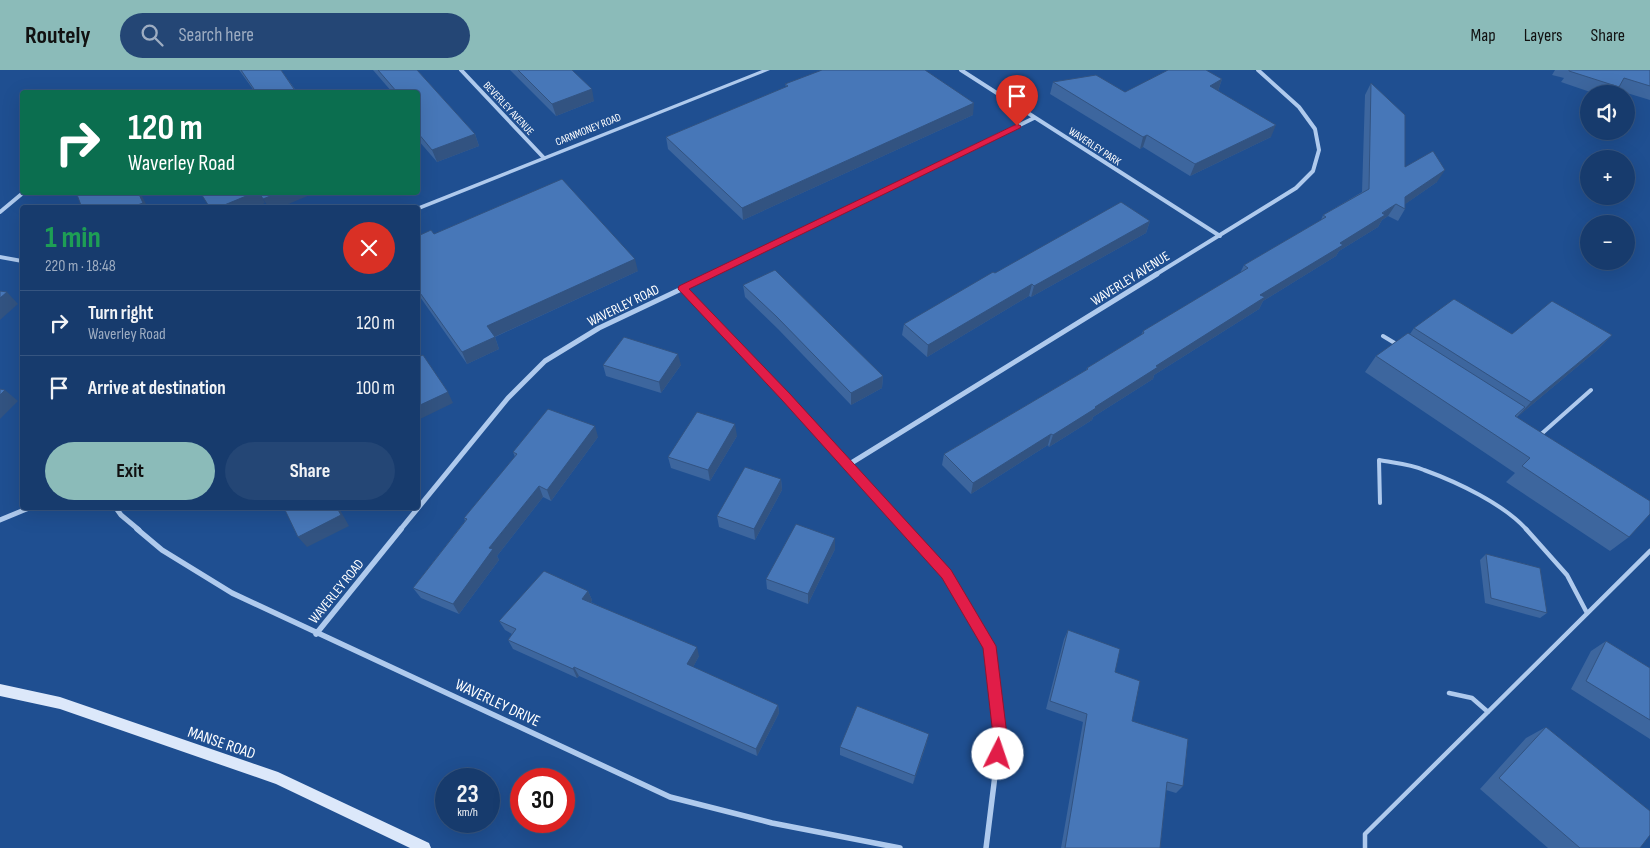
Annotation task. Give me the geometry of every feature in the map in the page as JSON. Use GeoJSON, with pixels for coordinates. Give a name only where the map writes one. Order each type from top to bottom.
{"type":"FeatureCollection","features":[{"type":"Feature","properties":{"kind":"main road","name":"MANSE ROAD"},"geometry":{"type":"LineString","coordinates":[[0,690],[60,703],[278,778],[424,848]]}},
{"type":"Feature","properties":{"kind":"street","name":"BEVERLEY AVENUE"},"geometry":{"type":"LineString","coordinates":[[461,70],[544,158]]}},
{"type":"Feature","properties":{"kind":"street","name":"CARNMONEY ROAD"},"geometry":{"type":"LineString","coordinates":[[420,207],[767,70]]}},
{"type":"Feature","properties":{"kind":"street","name":"WAVERLEY PARK"},"geometry":{"type":"LineString","coordinates":[[961,70],[1220,236]]}},
{"type":"Feature","properties":{"kind":"street","name":"WAVERLEY AVENUE"},"geometry":{"type":"LineString","coordinates":[[848,465],[1296,188],[1313,171],[1319,150],[1315,129],[1299,107],[1258,70]]}},
{"type":"Feature","properties":{"kind":"street","name":"WAVERLEY ROAD"},"geometry":{"type":"LineString","coordinates":[[420,506],[508,398],[545,361],[599,328],[1034,118]]}},
{"type":"Feature","properties":{"kind":"street"},"geometry":{"type":"LineString","coordinates":[[0,212],[20,195]]}},
{"type":"Feature","properties":{"kind":"street"},"geometry":{"type":"LineString","coordinates":[[0,257],[20,261]]}},
{"type":"Feature","properties":{"kind":"street"},"geometry":{"type":"LineString","coordinates":[[683,289],[848,465],[946,574],[990,646],[1000,735],[986,848]]}},
{"type":"Feature","properties":{"kind":"street"},"geometry":{"type":"LineString","coordinates":[[0,520],[24,510]]}},
{"type":"Feature","properties":{"kind":"street","name":"WAVERLEY DRIVE"},"geometry":{"type":"LineString","coordinates":[[117,510],[162,550],[232,593],[316,634],[670,797],[772,823],[900,848]]}},
{"type":"Feature","properties":{"kind":"street","name":"WAVERLEY ROAD"},"geometry":{"type":"LineString","coordinates":[[316,634],[417,510]]}},
{"type":"Feature","properties":{"kind":"lane"},"geometry":{"type":"LineString","coordinates":[[1383,336],[1399,346]]}},
{"type":"Feature","properties":{"kind":"lane"},"geometry":{"type":"LineString","coordinates":[[1539,436],[1591,390]]}},
{"type":"Feature","properties":{"kind":"lane"},"geometry":{"type":"LineString","coordinates":[[1531,431],[1548,442]]}},
{"type":"Feature","properties":{"kind":"lane"},"geometry":{"type":"LineString","coordinates":[[1380,503],[1379,460],[1423,469],[1475,493],[1518,520],[1567,575],[1587,613]]}},
{"type":"Feature","properties":{"kind":"lane"},"geometry":{"type":"LineString","coordinates":[[1365,848],[1365,834],[1650,551]]}},
{"type":"Feature","properties":{"kind":"lane"},"geometry":{"type":"LineString","coordinates":[[1449,693],[1472,698],[1488,712]]}},
{"type":"Feature","properties":{"kind":"building"},"geometry":{"type":"Polygon","coordinates":[[[241,70],[281,70],[295,90],[255,90],[241,70]]]}},
{"type":"Feature","properties":{"kind":"building"},"geometry":{"type":"Polygon","coordinates":[[[378,70],[417,70],[475,134],[432,150],[420,135],[420,90],[395,90],[378,70]]]}},
{"type":"Feature","properties":{"kind":"building"},"geometry":{"type":"Polygon","coordinates":[[[518,70],[572,70],[592,89],[552,104],[518,70]]]}},
{"type":"Feature","properties":{"kind":"building"},"geometry":{"type":"Polygon","coordinates":[[[822,70],[925,70],[974,103],[742,208],[666,137],[788,86],[785,84],[822,70]]]}},
{"type":"Feature","properties":{"kind":"building"},"geometry":{"type":"Polygon","coordinates":[[[1168,70],[1206,70],[1222,79],[1210,86],[1276,125],[1195,164],[1147,135],[1143,137],[1053,82],[1096,75],[1125,92],[1168,70]]]}},
{"type":"Feature","properties":{"kind":"building"},"geometry":{"type":"Polygon","coordinates":[[[1650,70],[1650,86],[1624,78],[1620,85],[1613,85],[1569,71],[1650,70]]]}},
{"type":"Feature","properties":{"kind":"building"},"geometry":{"type":"Polygon","coordinates":[[[1371,83],[1405,115],[1405,167],[1433,151],[1445,170],[1405,197],[1405,209],[1396,204],[1382,213],[1385,215],[1340,243],[1343,245],[1260,295],[1265,297],[1156,366],[1158,367],[1096,408],[973,483],[944,454],[1088,369],[1144,333],[1143,331],[1248,268],[1244,265],[1326,217],[1323,215],[1369,189],[1371,83]]]}},
{"type":"Feature","properties":{"kind":"building"},"geometry":{"type":"Polygon","coordinates":[[[562,179],[635,259],[487,326],[495,337],[462,352],[420,293],[420,235],[431,230],[434,234],[562,179]]]}},
{"type":"Feature","properties":{"kind":"building"},"geometry":{"type":"Polygon","coordinates":[[[77,195],[139,195],[143,203],[137,205],[81,205],[77,195]]]}},
{"type":"Feature","properties":{"kind":"building"},"geometry":{"type":"Polygon","coordinates":[[[202,195],[249,195],[224,205],[208,205],[202,195]]]}},
{"type":"Feature","properties":{"kind":"building"},"geometry":{"type":"Polygon","coordinates":[[[261,195],[273,195],[263,199],[261,195]]]}},
{"type":"Feature","properties":{"kind":"building"},"geometry":{"type":"Polygon","coordinates":[[[1121,202],[1150,221],[1034,286],[1032,284],[928,345],[904,324],[993,272],[995,273],[1121,202]]]}},
{"type":"Feature","properties":{"kind":"building"},"geometry":{"type":"Polygon","coordinates":[[[775,270],[883,376],[851,393],[743,285],[775,270]]]}},
{"type":"Feature","properties":{"kind":"building"},"geometry":{"type":"Polygon","coordinates":[[[0,291],[7,292],[0,298],[0,291]]]}},
{"type":"Feature","properties":{"kind":"building"},"geometry":{"type":"Polygon","coordinates":[[[1454,299],[1512,334],[1552,301],[1612,335],[1531,402],[1414,328],[1454,299]]]}},
{"type":"Feature","properties":{"kind":"building"},"geometry":{"type":"Polygon","coordinates":[[[1408,333],[1525,407],[1515,416],[1650,501],[1650,514],[1629,537],[1522,466],[1530,458],[1376,356],[1408,333]]]}},
{"type":"Feature","properties":{"kind":"building"},"geometry":{"type":"Polygon","coordinates":[[[624,337],[678,354],[659,382],[603,365],[624,337]]]}},
{"type":"Feature","properties":{"kind":"building"},"geometry":{"type":"Polygon","coordinates":[[[423,355],[448,392],[420,405],[420,356],[423,355]]]}},
{"type":"Feature","properties":{"kind":"building"},"geometry":{"type":"Polygon","coordinates":[[[548,409],[595,426],[547,490],[539,486],[489,548],[493,549],[453,604],[413,588],[467,519],[464,518],[517,454],[513,452],[548,409]]]}},
{"type":"Feature","properties":{"kind":"building"},"geometry":{"type":"Polygon","coordinates":[[[697,412],[735,424],[708,470],[668,457],[697,412]]]}},
{"type":"Feature","properties":{"kind":"building"},"geometry":{"type":"Polygon","coordinates":[[[745,467],[781,479],[754,529],[717,516],[745,467]]]}},
{"type":"Feature","properties":{"kind":"building"},"geometry":{"type":"Polygon","coordinates":[[[285,510],[338,510],[341,515],[298,537],[285,510]]]}},
{"type":"Feature","properties":{"kind":"building"},"geometry":{"type":"Polygon","coordinates":[[[796,524],[835,538],[808,594],[766,579],[796,524]]]}},
{"type":"Feature","properties":{"kind":"building"},"geometry":{"type":"Polygon","coordinates":[[[1486,554],[1540,568],[1547,613],[1491,598],[1486,554]]]}},
{"type":"Feature","properties":{"kind":"building"},"geometry":{"type":"Polygon","coordinates":[[[544,571],[588,591],[582,599],[697,647],[687,664],[778,705],[756,749],[574,667],[573,669],[508,640],[516,629],[499,621],[544,571]]]}},
{"type":"Feature","properties":{"kind":"building"},"geometry":{"type":"Polygon","coordinates":[[[1068,630],[1120,649],[1115,672],[1140,681],[1132,721],[1188,739],[1183,786],[1167,782],[1160,848],[1065,848],[1087,714],[1050,701],[1068,630]]]}},
{"type":"Feature","properties":{"kind":"building"},"geometry":{"type":"Polygon","coordinates":[[[1606,641],[1650,668],[1650,720],[1586,681],[1606,641]]]}},
{"type":"Feature","properties":{"kind":"building"},"geometry":{"type":"Polygon","coordinates":[[[857,706],[929,734],[915,776],[840,747],[857,706]]]}},
{"type":"Feature","properties":{"kind":"building"},"geometry":{"type":"Polygon","coordinates":[[[1546,727],[1650,811],[1650,835],[1640,848],[1580,848],[1499,778],[1546,727]]]}},
{"type":"Feature","properties":{"kind":"route"},"geometry":{"type":"LineString","coordinates":[[998,754],[1000,735],[990,646],[946,574],[786,397],[683,289],[1017,126]]}}]}
